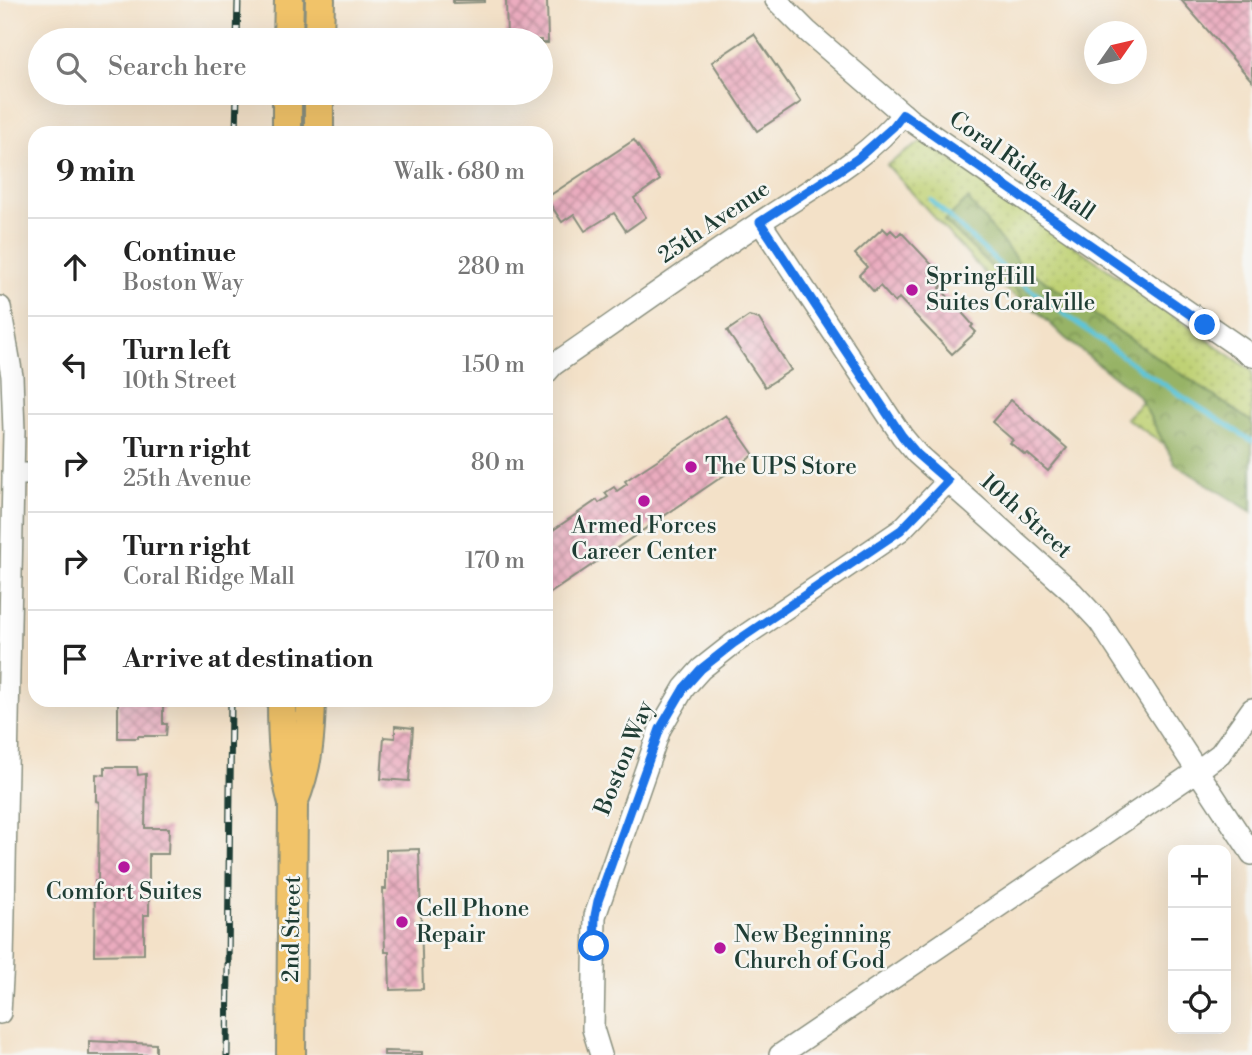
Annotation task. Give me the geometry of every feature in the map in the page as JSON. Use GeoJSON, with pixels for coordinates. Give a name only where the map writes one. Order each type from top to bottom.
{"type":"FeatureCollection","features":[{"type":"Feature","properties":{"kind":"main road"},"geometry":{"type":"LineString","coordinates":[[288,28],[289,0]]}},
{"type":"Feature","properties":{"kind":"main road"},"geometry":{"type":"LineString","coordinates":[[319,28],[320,0]]}},
{"type":"Feature","properties":{"kind":"main road"},"geometry":{"type":"LineString","coordinates":[[287,105],[287,126]]}},
{"type":"Feature","properties":{"kind":"main road"},"geometry":{"type":"LineString","coordinates":[[319,105],[319,126]]}},
{"type":"Feature","properties":{"kind":"main road","name":"2nd Street"},"geometry":{"type":"LineString","coordinates":[[282,707],[282,750],[293,803],[291,1055]]}},
{"type":"Feature","properties":{"kind":"main road","name":"2nd Street"},"geometry":{"type":"LineString","coordinates":[[293,803],[303,780],[309,755],[311,707]]}},
{"type":"Feature","properties":{"kind":"street","name":"Coral Ridge Mall"},"geometry":{"type":"LineString","coordinates":[[776,0],[807,31],[903,114],[1252,356]]}},
{"type":"Feature","properties":{"kind":"street","name":"25th Avenue"},"geometry":{"type":"LineString","coordinates":[[553,365],[760,222],[857,159],[893,127],[903,114]]}},
{"type":"Feature","properties":{"kind":"street","name":"10th Street"},"geometry":{"type":"LineString","coordinates":[[760,222],[902,436],[917,454],[1082,601],[1104,629],[1252,854]]}},
{"type":"Feature","properties":{"kind":"street"},"geometry":{"type":"LineString","coordinates":[[0,307],[24,451],[0,1013]]}},
{"type":"Feature","properties":{"kind":"street","name":"Boston Way"},"geometry":{"type":"LineString","coordinates":[[601,1055],[593,1029],[595,916],[660,729],[670,709],[701,669],[901,530],[948,481]]}},
{"type":"Feature","properties":{"kind":"street"},"geometry":{"type":"LineString","coordinates":[[780,1055],[1197,771],[1220,754],[1252,709]]}},
{"type":"Feature","properties":{"kind":"green space"},"geometry":{"type":"Polygon","coordinates":[[[924,140],[1252,371],[1252,504],[1126,418],[1152,393],[987,276],[887,165],[924,140]]]}},
{"type":"Feature","properties":{"kind":"green space"},"geometry":{"type":"Polygon","coordinates":[[[968,199],[1020,264],[1252,422],[1252,512],[1175,464],[1139,396],[1065,338],[944,221],[968,199]]]}},
{"type":"Feature","properties":{"kind":"building"},"geometry":{"type":"Polygon","coordinates":[[[453,0],[485,0],[485,2],[453,3],[453,0]]]}},
{"type":"Feature","properties":{"kind":"building"},"geometry":{"type":"Polygon","coordinates":[[[506,0],[547,0],[548,28],[507,28],[506,0]]]}},
{"type":"Feature","properties":{"kind":"building"},"geometry":{"type":"Polygon","coordinates":[[[1181,0],[1252,0],[1252,81],[1181,0]]]}},
{"type":"Feature","properties":{"kind":"building"},"geometry":{"type":"Polygon","coordinates":[[[754,34],[801,102],[757,131],[712,62],[754,34]]]}},
{"type":"Feature","properties":{"kind":"building"},"geometry":{"type":"Polygon","coordinates":[[[634,140],[660,180],[634,198],[646,217],[626,231],[614,213],[585,231],[574,214],[562,222],[553,208],[553,193],[634,140]]]}},
{"type":"Feature","properties":{"kind":"building","name":"SpringHill Suites Coralville"},"geometry":{"type":"Polygon","coordinates":[[[883,228],[888,233],[891,230],[897,236],[901,232],[934,267],[929,272],[973,325],[971,327],[976,332],[952,354],[899,298],[895,303],[880,286],[874,292],[859,275],[867,267],[855,254],[883,228]]]}},
{"type":"Feature","properties":{"kind":"building"},"geometry":{"type":"Polygon","coordinates":[[[749,316],[759,319],[791,370],[765,387],[727,331],[749,316]]]}},
{"type":"Feature","properties":{"kind":"building"},"geometry":{"type":"Polygon","coordinates":[[[1011,400],[1067,448],[1048,471],[1010,443],[1013,440],[992,422],[1011,400]]]}},
{"type":"Feature","properties":{"kind":"building"},"geometry":{"type":"Polygon","coordinates":[[[726,415],[754,455],[553,591],[553,530],[597,500],[599,503],[608,497],[605,493],[614,487],[617,491],[627,484],[625,481],[726,415]]]}},
{"type":"Feature","properties":{"kind":"building"},"geometry":{"type":"Polygon","coordinates":[[[118,707],[163,707],[163,724],[167,724],[166,736],[118,738],[118,707]]]}},
{"type":"Feature","properties":{"kind":"building"},"geometry":{"type":"Polygon","coordinates":[[[395,726],[413,728],[409,781],[381,779],[384,737],[395,738],[395,726]]]}},
{"type":"Feature","properties":{"kind":"building","name":"Comfort Suites"},"geometry":{"type":"Polygon","coordinates":[[[105,767],[137,767],[138,775],[146,774],[145,828],[169,828],[168,854],[149,854],[149,915],[144,915],[144,954],[94,955],[99,802],[96,801],[96,774],[105,775],[105,767]]]}},
{"type":"Feature","properties":{"kind":"building"},"geometry":{"type":"Polygon","coordinates":[[[419,849],[423,989],[390,990],[389,952],[385,952],[383,889],[386,889],[386,850],[419,849]]]}},
{"type":"Feature","properties":{"kind":"building"},"geometry":{"type":"Polygon","coordinates":[[[89,1041],[156,1044],[156,1055],[89,1055],[89,1041]]]}},
{"type":"Feature","properties":{"kind":"building"},"geometry":{"type":"Polygon","coordinates":[[[384,1051],[422,1052],[422,1055],[384,1055],[384,1051]]]}},
{"type":"Feature","properties":{"kind":"waterway"},"geometry":{"type":"LineString","coordinates":[[931,200],[1012,276],[1140,369],[1252,441]]}},
{"type":"Feature","properties":{"kind":"railway"},"geometry":{"type":"LineString","coordinates":[[237,28],[238,0]]}},
{"type":"Feature","properties":{"kind":"railway"},"geometry":{"type":"LineString","coordinates":[[236,126],[237,105]]}},
{"type":"Feature","properties":{"kind":"railway"},"geometry":{"type":"LineString","coordinates":[[227,1055],[231,707]]}},
{"type":"Feature","properties":{"kind":"place","name":"SpringHill Suites Coralville"},"geometry":{"type":"Point","coordinates":[912,290]}},
{"type":"Feature","properties":{"kind":"place","name":"The UPS Store"},"geometry":{"type":"Point","coordinates":[691,467]}},
{"type":"Feature","properties":{"kind":"place","name":"Armed Forces Career Center"},"geometry":{"type":"Point","coordinates":[644,501]}},
{"type":"Feature","properties":{"kind":"place","name":"Comfort Suites"},"geometry":{"type":"Point","coordinates":[124,867]}},
{"type":"Feature","properties":{"kind":"place","name":"Cell Phone Repair"},"geometry":{"type":"Point","coordinates":[402,922]}},
{"type":"Feature","properties":{"kind":"place","name":"New Beginning Church of God"},"geometry":{"type":"Point","coordinates":[720,948]}},
{"type":"Feature","properties":{"kind":"route"},"geometry":{"type":"LineString","coordinates":[[594,946],[598,901],[660,729],[684,688],[701,669],[734,643],[901,530],[948,481],[917,454],[902,436],[760,222],[857,159],[893,127],[903,114],[1205,325]]}}]}
